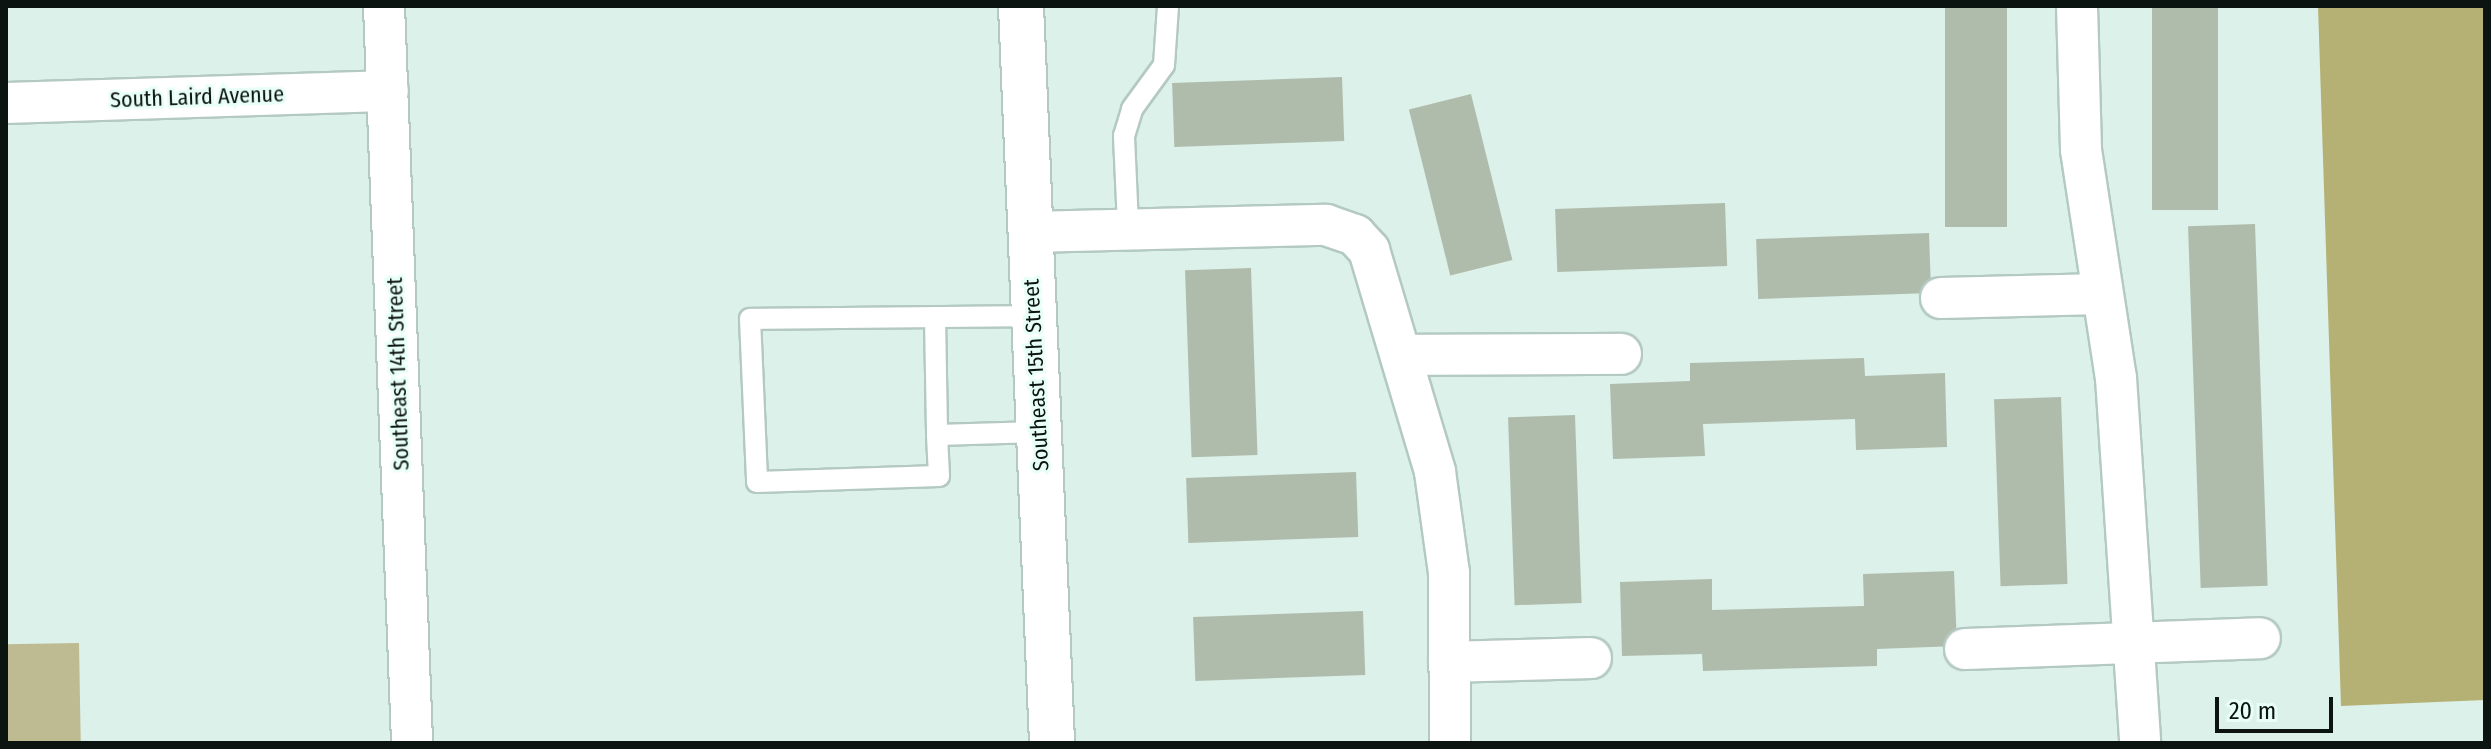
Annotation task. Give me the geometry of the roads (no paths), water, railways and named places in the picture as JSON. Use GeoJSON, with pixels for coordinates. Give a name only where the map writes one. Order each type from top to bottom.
{"type":"FeatureCollection","features":[{"type":"Feature","properties":{"kind":"main road","name":"Southeast 15th Street"},"geometry":{"type":"LineString","coordinates":[[1021,6],[1052,743]]}},
{"type":"Feature","properties":{"kind":"street","name":"Southeast 14th Street"},"geometry":{"type":"LineString","coordinates":[[384,6],[412,743]]}},
{"type":"Feature","properties":{"kind":"street"},"geometry":{"type":"LineString","coordinates":[[2077,6],[2081,150],[2116,378],[2140,743]]}},
{"type":"Feature","properties":{"kind":"street","name":"South Laird Avenue"},"geometry":{"type":"LineString","coordinates":[[6,103],[388,91]]}},
{"type":"Feature","properties":{"kind":"street"},"geometry":{"type":"LineString","coordinates":[[1030,232],[1128,225],[1343,229],[1380,270],[1435,472],[1449,573],[1450,743]]}},
{"type":"Feature","properties":{"kind":"street"},"geometry":{"type":"LineString","coordinates":[[1941,298],[2101,294]]}},
{"type":"Feature","properties":{"kind":"street"},"geometry":{"type":"LineString","coordinates":[[1402,355],[1621,354]]}},
{"type":"Feature","properties":{"kind":"street"},"geometry":{"type":"LineString","coordinates":[[1965,649],[2260,638]]}},
{"type":"Feature","properties":{"kind":"street"},"geometry":{"type":"LineString","coordinates":[[1449,662],[1591,658]]}},
{"type":"Feature","properties":{"kind":"lane"},"geometry":{"type":"LineString","coordinates":[[1128,225],[1124,136],[1132,109],[1164,65],[1168,6]]}},
{"type":"Feature","properties":{"kind":"lane"},"geometry":{"type":"LineString","coordinates":[[935,317],[939,476],[757,482],[750,319],[935,317],[1032,316]]}},
{"type":"Feature","properties":{"kind":"lane"},"geometry":{"type":"LineString","coordinates":[[937,435],[1038,432]]}}]}
